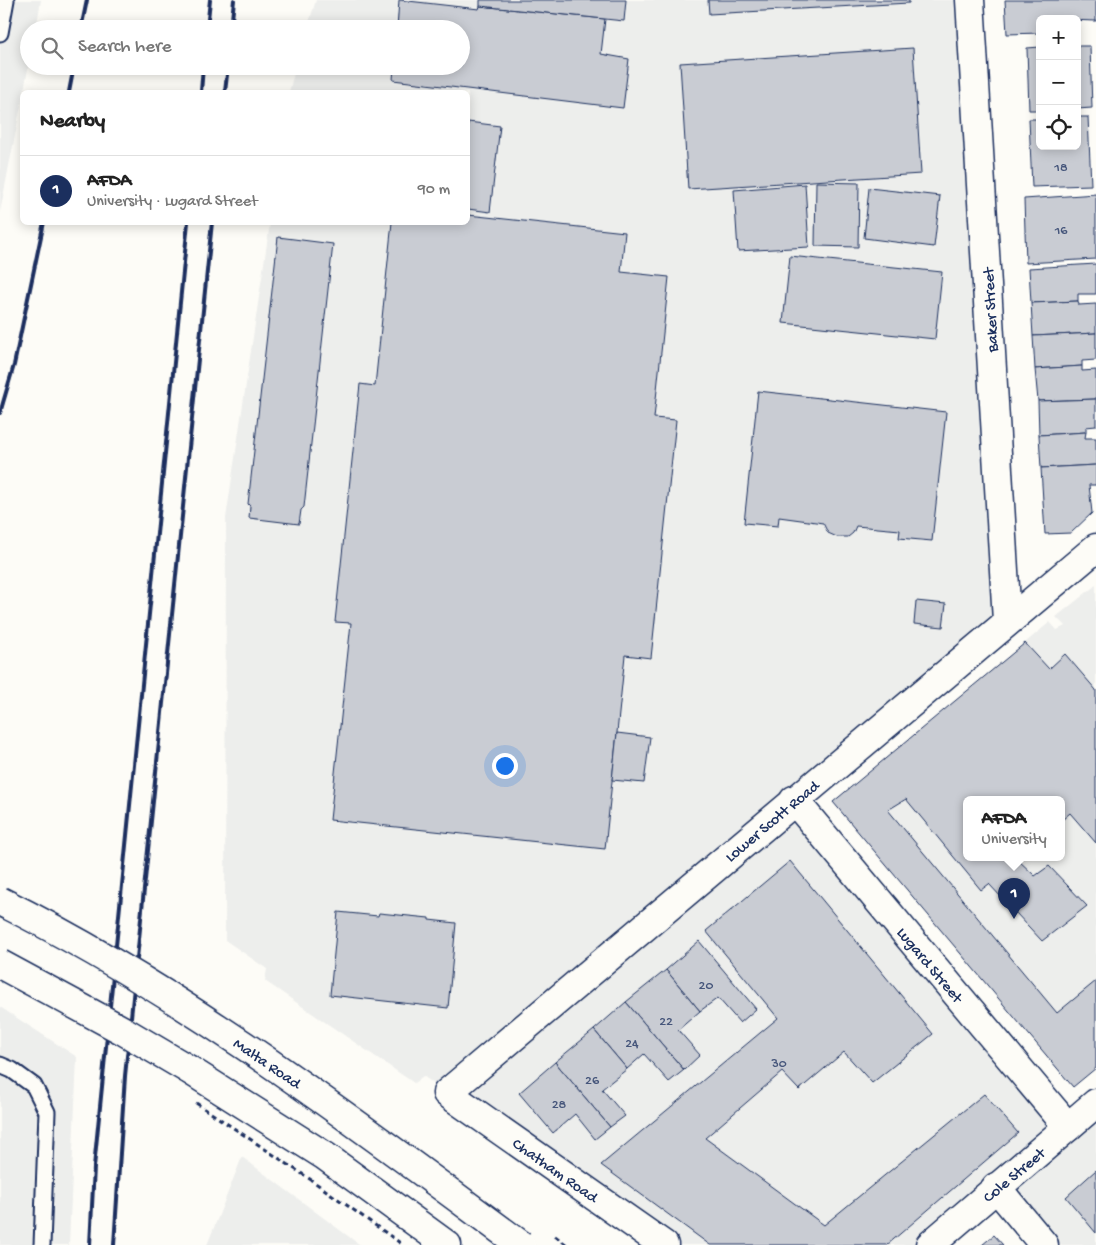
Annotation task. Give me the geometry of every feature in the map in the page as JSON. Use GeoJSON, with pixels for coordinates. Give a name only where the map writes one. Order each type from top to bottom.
{"type":"FeatureCollection","features":[{"type":"Feature","properties":{"kind":"street","name":"Baker Street"},"geometry":{"type":"LineString","coordinates":[[970,0],[1007,621]]}},
{"type":"Feature","properties":{"kind":"street","name":"Lower Scott Road"},"geometry":{"type":"LineString","coordinates":[[448,1093],[794,800],[1096,548]]}},
{"type":"Feature","properties":{"kind":"street","name":"Lugard Street"},"geometry":{"type":"LineString","coordinates":[[794,800],[1068,1127]]}},
{"type":"Feature","properties":{"kind":"street","name":"Malta Road"},"geometry":{"type":"LineString","coordinates":[[0,901],[126,972],[228,1035],[334,1107],[521,1245]]}},
{"type":"Feature","properties":{"kind":"street"},"geometry":{"type":"LineString","coordinates":[[0,964],[122,1030],[309,1146],[447,1245]]}},
{"type":"Feature","properties":{"kind":"street","name":"Chatham Road"},"geometry":{"type":"LineString","coordinates":[[448,1093],[664,1245]]}},
{"type":"Feature","properties":{"kind":"street","name":"Cole Street"},"geometry":{"type":"LineString","coordinates":[[930,1245],[1096,1103]]}},
{"type":"Feature","properties":{"kind":"street"},"geometry":{"type":"LineString","coordinates":[[996,1188],[1044,1245]]}},
{"type":"Feature","properties":{"kind":"lane"},"geometry":{"type":"LineString","coordinates":[[0,32],[6,0]]}},
{"type":"Feature","properties":{"kind":"lane"},"geometry":{"type":"LineString","coordinates":[[0,1065],[12,1070],[34,1086],[47,1112],[42,1245]]}},
{"type":"Feature","properties":{"kind":"path"},"geometry":{"type":"LineString","coordinates":[[190,1099],[307,1177],[403,1245]]}},
{"type":"Feature","properties":{"kind":"shaded area"},"geometry":{"type":"Polygon","coordinates":[[[0,0],[41,0],[38,20],[20,20],[20,75],[27,75],[24,90],[20,90],[20,110],[0,212],[0,0]]]}},
{"type":"Feature","properties":{"kind":"shaded area"},"geometry":{"type":"Polygon","coordinates":[[[316,0],[970,0],[1007,621],[795,800],[1067,1127],[1096,1103],[1096,1245],[1044,1245],[996,1188],[930,1245],[664,1245],[423,1076],[414,1083],[265,981],[267,969],[225,940],[226,518],[270,225],[470,225],[470,90],[290,90],[294,75],[470,75],[470,20],[310,20],[316,0]]]}},
{"type":"Feature","properties":{"kind":"shaded area"},"geometry":{"type":"Polygon","coordinates":[[[1096,585],[1096,1068],[1073,1087],[833,802],[1050,622],[1057,630],[1065,626],[1056,617],[1096,585]]]}},
{"type":"Feature","properties":{"kind":"shaded area"},"geometry":{"type":"Polygon","coordinates":[[[0,1007],[77,1057],[69,1245],[0,1245],[0,1007]]]}},
{"type":"Feature","properties":{"kind":"shaded area"},"geometry":{"type":"Polygon","coordinates":[[[242,1157],[360,1245],[207,1245],[242,1157]]]}},
{"type":"Feature","properties":{"kind":"building"},"geometry":{"type":"Polygon","coordinates":[[[399,0],[479,9],[480,6],[605,19],[601,54],[629,59],[623,108],[393,80],[393,75],[470,75],[470,20],[398,20],[399,0]]]}},
{"type":"Feature","properties":{"kind":"building"},"geometry":{"type":"Polygon","coordinates":[[[480,0],[626,0],[624,21],[480,6],[480,0]]]}},
{"type":"Feature","properties":{"kind":"building"},"geometry":{"type":"Polygon","coordinates":[[[708,0],[909,0],[909,3],[709,14],[708,0]]]}},
{"type":"Feature","properties":{"kind":"building"},"geometry":{"type":"Polygon","coordinates":[[[1005,0],[1096,0],[1096,21],[1081,20],[1081,15],[1036,15],[1036,33],[1007,34],[1005,0]]]}},
{"type":"Feature","properties":{"kind":"building"},"geometry":{"type":"Polygon","coordinates":[[[1081,46],[1090,46],[1092,108],[1081,109],[1081,46]]]}},
{"type":"Feature","properties":{"kind":"building"},"geometry":{"type":"Polygon","coordinates":[[[1036,47],[1036,110],[1029,110],[1027,48],[1036,47]]]}},
{"type":"Feature","properties":{"kind":"building"},"geometry":{"type":"Polygon","coordinates":[[[913,48],[921,174],[688,189],[680,63],[913,48]]]}},
{"type":"Feature","properties":{"kind":"building"},"geometry":{"type":"Polygon","coordinates":[[[1081,117],[1088,117],[1091,185],[1032,187],[1029,119],[1036,119],[1036,150],[1081,150],[1081,117]]]}},
{"type":"Feature","properties":{"kind":"building"},"geometry":{"type":"Polygon","coordinates":[[[470,122],[500,126],[490,212],[470,209],[470,122]]]}},
{"type":"Feature","properties":{"kind":"building"},"geometry":{"type":"Polygon","coordinates":[[[816,182],[859,183],[858,247],[815,246],[816,182]]]}},
{"type":"Feature","properties":{"kind":"building"},"geometry":{"type":"Polygon","coordinates":[[[805,184],[809,247],[738,251],[734,190],[805,184]]]}},
{"type":"Feature","properties":{"kind":"building"},"geometry":{"type":"Polygon","coordinates":[[[869,188],[940,196],[934,247],[864,238],[869,188]]]}},
{"type":"Feature","properties":{"kind":"building"},"geometry":{"type":"Polygon","coordinates":[[[1096,194],[1096,259],[1026,263],[1024,199],[1096,194]]]}},
{"type":"Feature","properties":{"kind":"building"},"geometry":{"type":"Polygon","coordinates":[[[470,215],[625,232],[621,272],[669,277],[654,418],[676,420],[651,658],[625,655],[605,849],[330,820],[351,623],[335,622],[360,384],[375,386],[392,225],[470,225],[470,215]]]}},
{"type":"Feature","properties":{"kind":"building"},"geometry":{"type":"Polygon","coordinates":[[[278,237],[333,244],[304,507],[301,510],[299,524],[249,518],[250,506],[248,504],[278,237]]]}},
{"type":"Feature","properties":{"kind":"building"},"geometry":{"type":"Polygon","coordinates":[[[790,256],[942,272],[935,339],[783,323],[790,256]]]}},
{"type":"Feature","properties":{"kind":"building"},"geometry":{"type":"Polygon","coordinates":[[[1096,264],[1096,294],[1078,294],[1078,301],[1031,303],[1029,268],[1096,264]]]}},
{"type":"Feature","properties":{"kind":"building"},"geometry":{"type":"Polygon","coordinates":[[[1078,301],[1079,305],[1096,304],[1096,333],[1033,336],[1031,303],[1078,301]]]}},
{"type":"Feature","properties":{"kind":"building"},"geometry":{"type":"Polygon","coordinates":[[[1096,333],[1096,360],[1082,361],[1082,366],[1035,369],[1033,336],[1096,333]]]}},
{"type":"Feature","properties":{"kind":"building"},"geometry":{"type":"Polygon","coordinates":[[[1082,366],[1082,371],[1096,370],[1096,399],[1038,401],[1035,369],[1082,366]]]}},
{"type":"Feature","properties":{"kind":"building"},"geometry":{"type":"Polygon","coordinates":[[[758,391],[946,412],[932,541],[899,538],[900,530],[856,526],[853,533],[848,537],[837,537],[828,533],[823,523],[779,517],[778,526],[744,523],[758,391]]]}},
{"type":"Feature","properties":{"kind":"building"},"geometry":{"type":"Polygon","coordinates":[[[1096,399],[1096,426],[1086,427],[1086,432],[1039,435],[1038,401],[1096,399]]]}},
{"type":"Feature","properties":{"kind":"building"},"geometry":{"type":"Polygon","coordinates":[[[1086,432],[1085,438],[1096,438],[1096,465],[1041,468],[1039,435],[1086,432]]]}},
{"type":"Feature","properties":{"kind":"building"},"geometry":{"type":"Polygon","coordinates":[[[1096,465],[1096,485],[1089,485],[1092,513],[1071,533],[1045,534],[1041,468],[1096,465]]]}},
{"type":"Feature","properties":{"kind":"building"},"geometry":{"type":"Polygon","coordinates":[[[916,601],[946,604],[943,627],[914,624],[916,601]]]}},
{"type":"Feature","properties":{"kind":"building"},"geometry":{"type":"Polygon","coordinates":[[[1025,643],[1049,669],[1065,654],[1096,690],[1096,843],[1070,813],[1065,817],[1065,796],[963,796],[963,861],[1019,861],[1035,876],[1049,866],[1087,906],[1042,941],[989,884],[981,890],[906,799],[888,810],[1057,1013],[1096,981],[1096,1068],[1073,1087],[833,802],[1025,643]]]}},
{"type":"Feature","properties":{"kind":"building"},"geometry":{"type":"Polygon","coordinates":[[[617,733],[650,737],[644,783],[612,780],[617,733]]]}},
{"type":"Feature","properties":{"kind":"building"},"geometry":{"type":"Polygon","coordinates":[[[790,861],[933,1034],[872,1083],[844,1052],[799,1090],[782,1072],[705,1138],[824,1225],[984,1094],[1018,1133],[887,1245],[710,1245],[601,1165],[778,1018],[706,931],[790,861]]]}},
{"type":"Feature","properties":{"kind":"building"},"geometry":{"type":"Polygon","coordinates":[[[338,912],[378,916],[379,913],[456,923],[448,1008],[330,995],[338,912]]]}},
{"type":"Feature","properties":{"kind":"building"},"geometry":{"type":"Polygon","coordinates":[[[699,941],[756,1009],[740,1023],[718,998],[700,1011],[666,970],[699,941]]]}},
{"type":"Feature","properties":{"kind":"building"},"geometry":{"type":"Polygon","coordinates":[[[666,970],[700,1011],[678,1030],[700,1055],[684,1070],[626,1002],[666,970]]]}},
{"type":"Feature","properties":{"kind":"building"},"geometry":{"type":"Polygon","coordinates":[[[626,1002],[684,1070],[669,1082],[644,1054],[627,1069],[594,1030],[626,1002]]]}},
{"type":"Feature","properties":{"kind":"building"},"geometry":{"type":"Polygon","coordinates":[[[594,1030],[627,1069],[602,1089],[625,1116],[610,1127],[555,1062],[594,1030]]]}},
{"type":"Feature","properties":{"kind":"building"},"geometry":{"type":"Polygon","coordinates":[[[555,1062],[610,1127],[595,1139],[575,1114],[553,1133],[519,1093],[555,1062]]]}},
{"type":"Feature","properties":{"kind":"building"},"geometry":{"type":"Polygon","coordinates":[[[1096,1170],[1096,1233],[1066,1197],[1096,1170]]]}},
{"type":"Feature","properties":{"kind":"building"},"geometry":{"type":"Polygon","coordinates":[[[994,1235],[1003,1245],[982,1245],[994,1235]]]}},
{"type":"Feature","properties":{"kind":"railway"},"geometry":{"type":"LineString","coordinates":[[83,20],[87,0]]}},
{"type":"Feature","properties":{"kind":"railway"},"geometry":{"type":"LineString","coordinates":[[208,20],[210,0]]}},
{"type":"Feature","properties":{"kind":"railway"},"geometry":{"type":"LineString","coordinates":[[232,20],[234,0]]}},
{"type":"Feature","properties":{"kind":"railway"},"geometry":{"type":"LineString","coordinates":[[69,90],[72,75]]}},
{"type":"Feature","properties":{"kind":"railway"},"geometry":{"type":"LineString","coordinates":[[201,90],[202,75]]}},
{"type":"Feature","properties":{"kind":"railway"},"geometry":{"type":"LineString","coordinates":[[225,90],[227,75]]}},
{"type":"Feature","properties":{"kind":"railway"},"geometry":{"type":"LineString","coordinates":[[0,413],[14,365],[43,225]]}},
{"type":"Feature","properties":{"kind":"railway"},"geometry":{"type":"LineString","coordinates":[[90,1245],[94,1167],[188,225]]}},
{"type":"Feature","properties":{"kind":"railway"},"geometry":{"type":"LineString","coordinates":[[114,1245],[125,1076],[212,225]]}},
{"type":"Feature","properties":{"kind":"place","name":"AFDA"},"geometry":{"type":"Point","coordinates":[1014,919]}}]}
